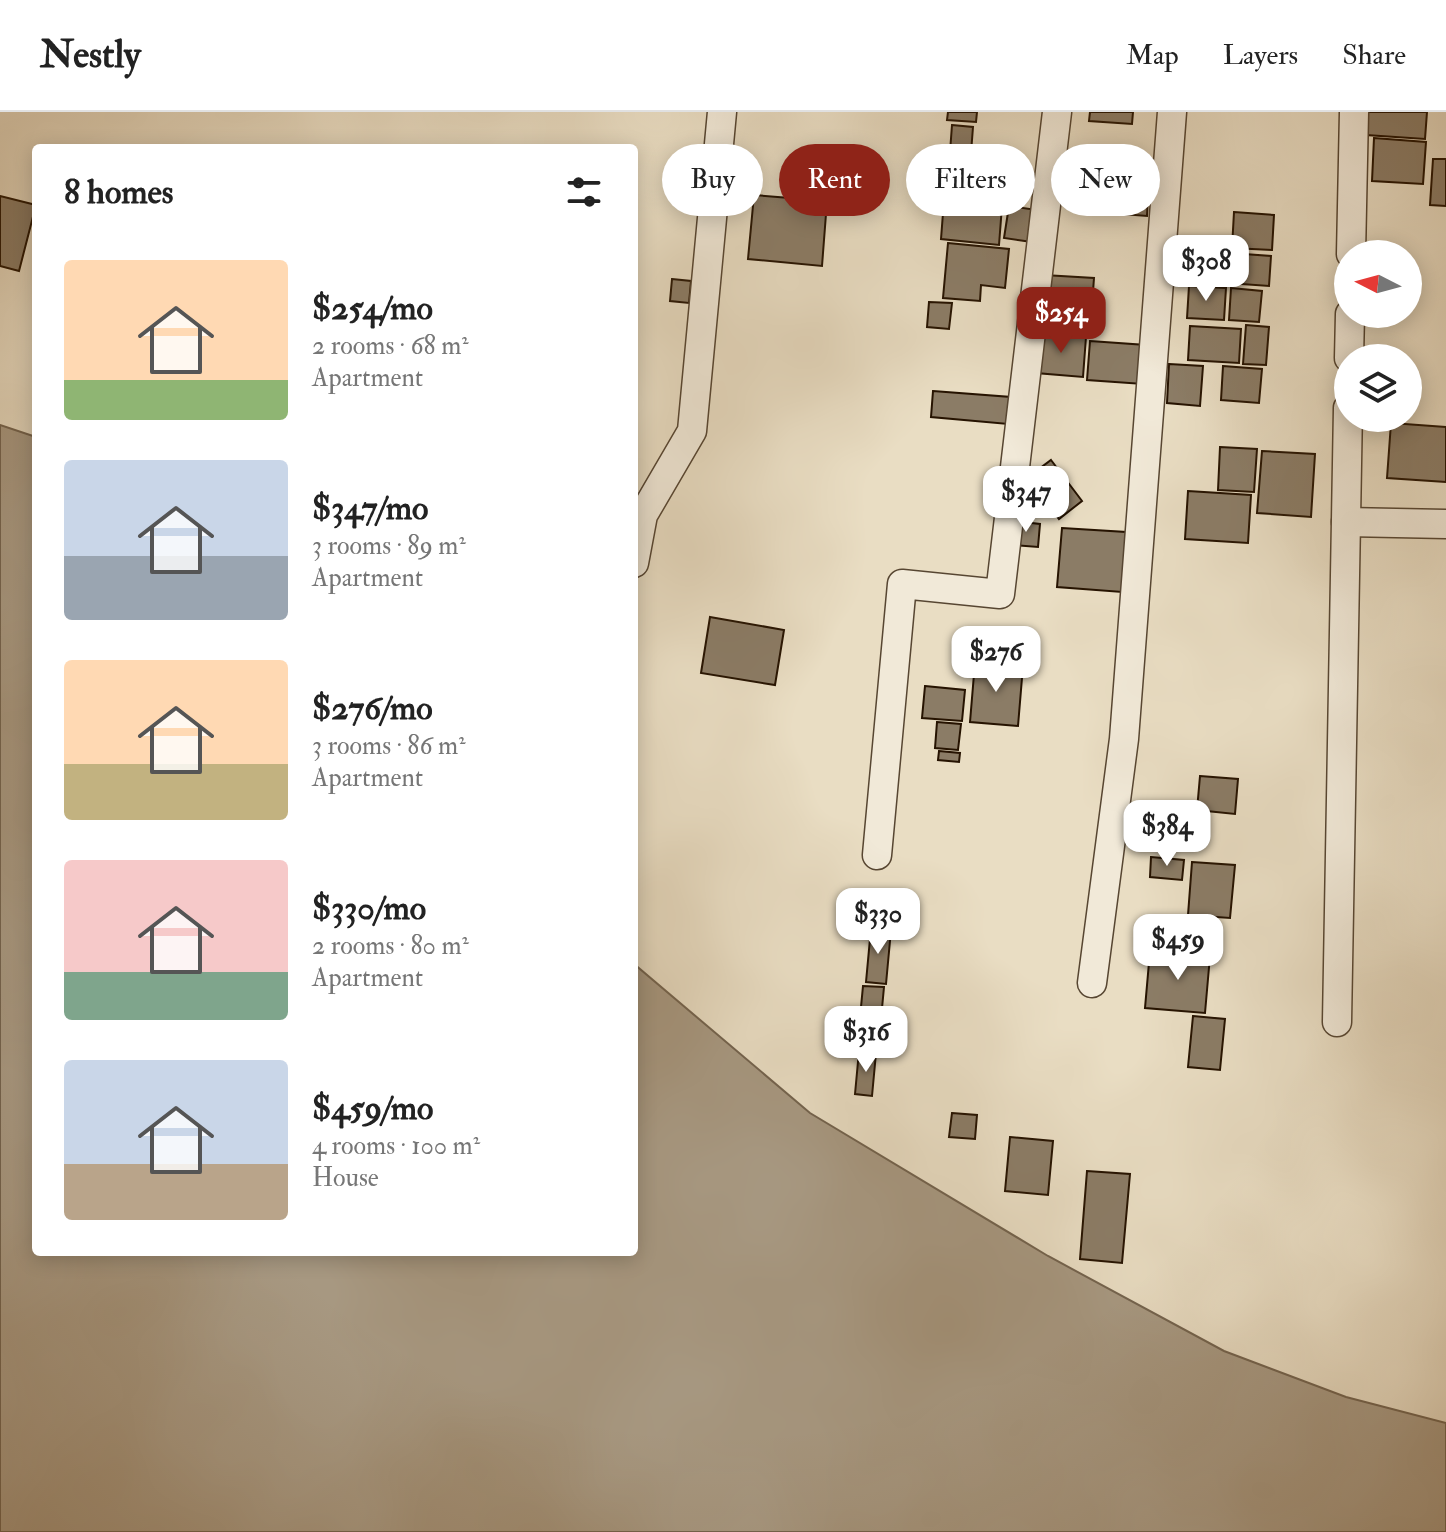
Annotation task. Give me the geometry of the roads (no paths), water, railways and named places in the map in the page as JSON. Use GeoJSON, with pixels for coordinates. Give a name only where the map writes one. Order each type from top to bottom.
{"type":"FeatureCollection","features":[{"type":"Feature","properties":{"kind":"street"},"geometry":{"type":"LineString","coordinates":[[638,513],[692,431],[722,112]]}},
{"type":"Feature","properties":{"kind":"street"},"geometry":{"type":"LineString","coordinates":[[877,855],[902,584],[1000,594],[1057,112]]}},
{"type":"Feature","properties":{"kind":"street"},"geometry":{"type":"LineString","coordinates":[[1092,983],[1124,739],[1172,112]]}},
{"type":"Feature","properties":{"kind":"street"},"geometry":{"type":"LineString","coordinates":[[1351,240],[1354,112]]}},
{"type":"Feature","properties":{"kind":"street"},"geometry":{"type":"LineString","coordinates":[[1337,1022],[1348,432]]}},
{"type":"Feature","properties":{"kind":"street"},"geometry":{"type":"LineString","coordinates":[[1346,522],[1446,524]]}}]}
